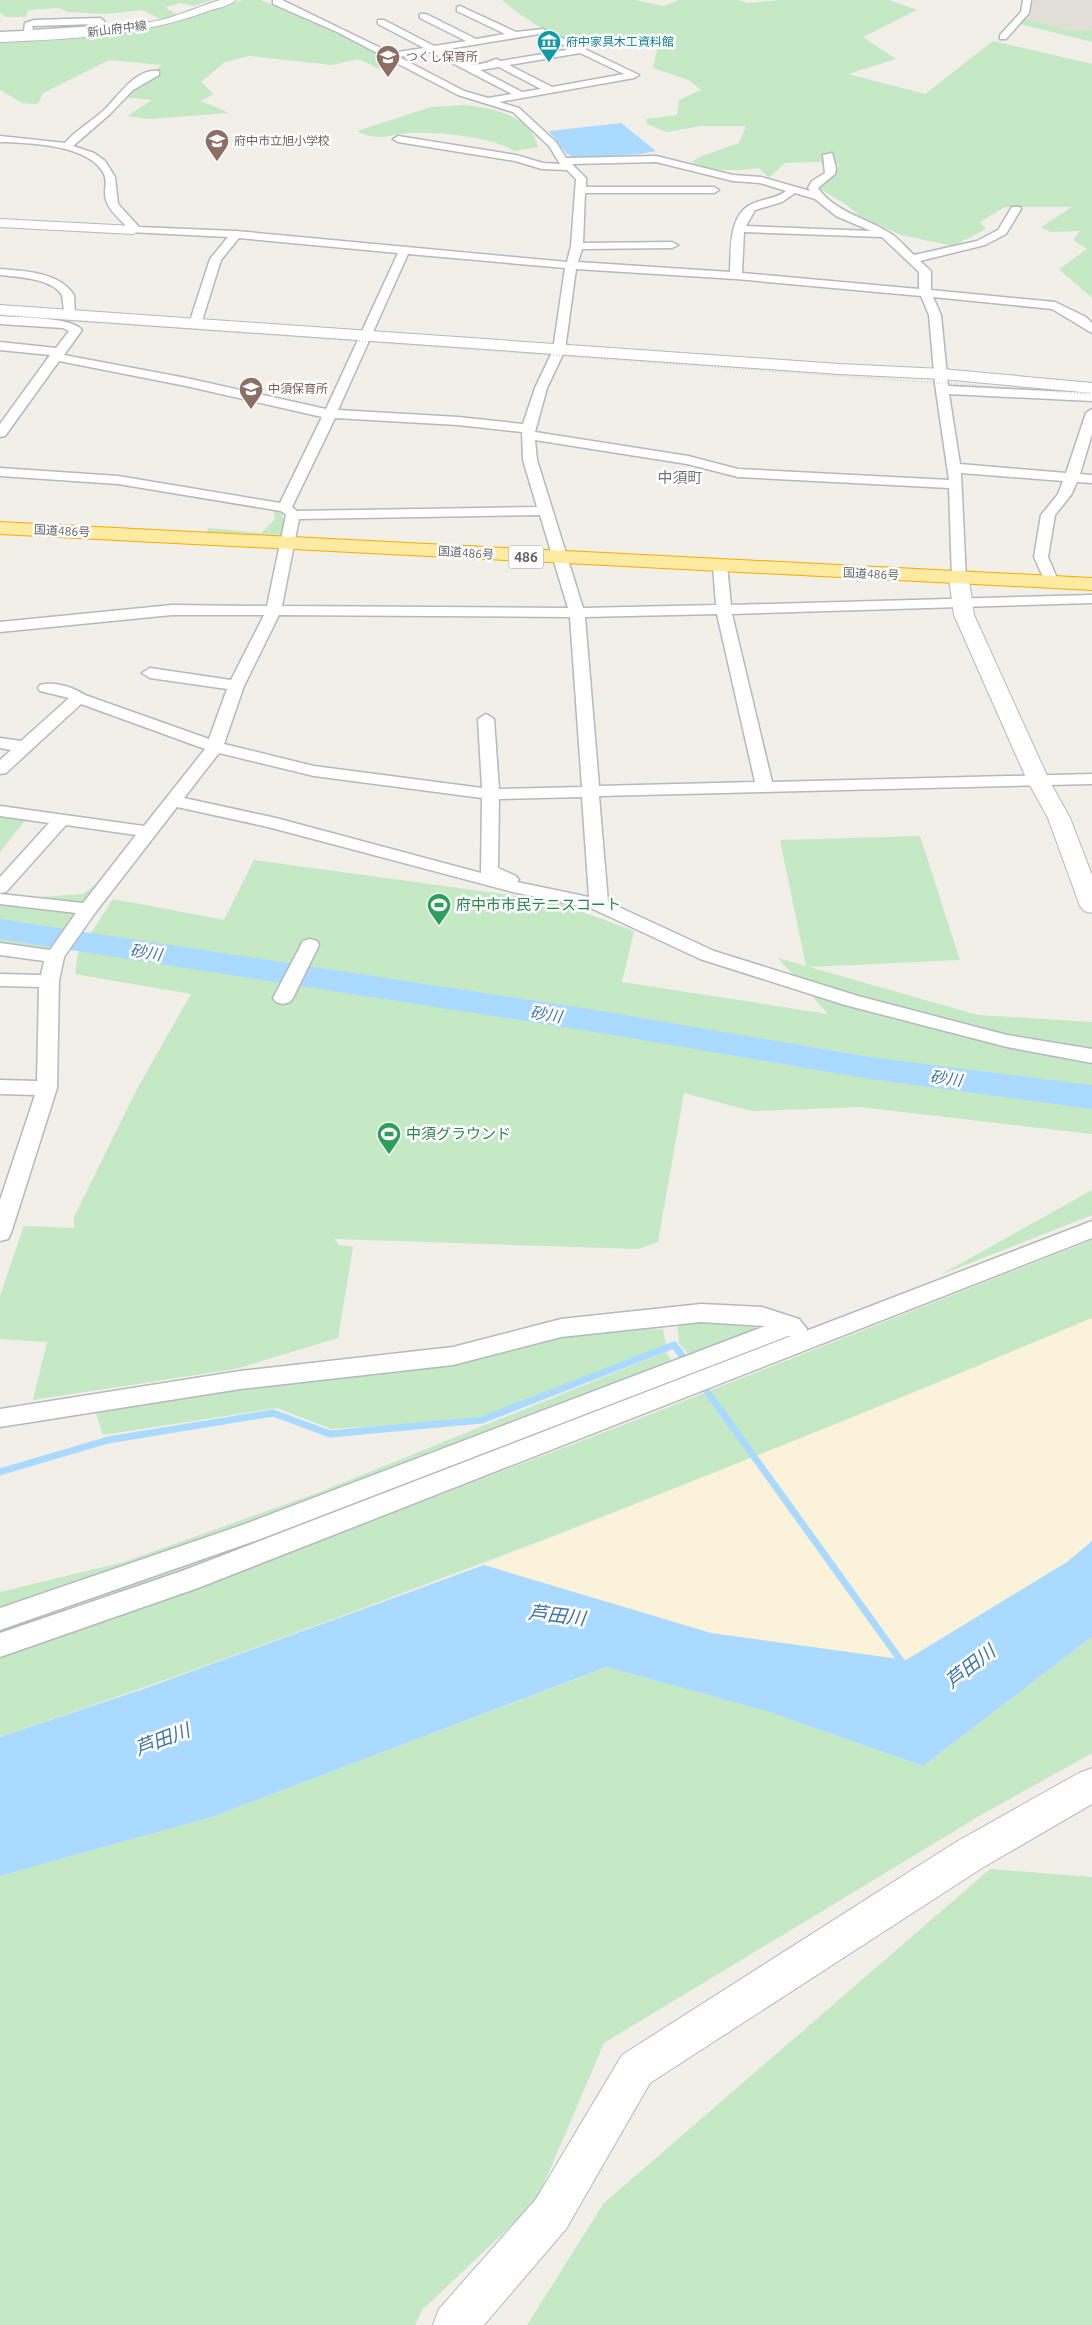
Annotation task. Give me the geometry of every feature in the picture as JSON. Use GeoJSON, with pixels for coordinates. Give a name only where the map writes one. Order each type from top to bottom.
{"type":"FeatureCollection","features":[{"type":"Feature","properties":{"kind":"highway","name":"国道486号"},"geometry":{"type":"LineString","coordinates":[[0,528],[959,579],[1052,583],[1092,582]]}},
{"type":"Feature","properties":{"kind":"street","name":"新山府中線"},"geometry":{"type":"LineString","coordinates":[[0,37],[101,33],[152,25],[182,18],[231,0]]}},
{"type":"Feature","properties":{"kind":"street"},"geometry":{"type":"LineString","coordinates":[[278,0],[276,2],[340,30],[461,93],[516,110],[553,144],[566,164],[581,178],[577,246],[571,266],[559,350],[541,388],[528,432],[530,460],[544,511],[577,613],[599,905]]}},
{"type":"Feature","properties":{"kind":"street"},"geometry":{"type":"LineString","coordinates":[[1003,38],[1025,13],[1026,0]]}},
{"type":"Feature","properties":{"kind":"street"},"geometry":{"type":"LineString","coordinates":[[460,9],[514,35]]}},
{"type":"Feature","properties":{"kind":"street"},"geometry":{"type":"LineString","coordinates":[[423,16],[475,42]]}},
{"type":"Feature","properties":{"kind":"street"},"geometry":{"type":"LineString","coordinates":[[0,37],[51,30],[101,28],[100,21],[34,23],[28,25],[29,33]]}},
{"type":"Feature","properties":{"kind":"street"},"geometry":{"type":"LineString","coordinates":[[381,22],[521,95]]}},
{"type":"Feature","properties":{"kind":"street"},"geometry":{"type":"LineString","coordinates":[[390,56],[540,31],[634,75],[489,101]]}},
{"type":"Feature","properties":{"kind":"street"},"geometry":{"type":"LineString","coordinates":[[460,44],[551,90]]}},
{"type":"Feature","properties":{"kind":"street"},"geometry":{"type":"LineString","coordinates":[[470,69],[582,50]]}},
{"type":"Feature","properties":{"kind":"street"},"geometry":{"type":"LineString","coordinates":[[67,147],[78,133],[100,119],[138,78],[156,73]]}},
{"type":"Feature","properties":{"kind":"street"},"geometry":{"type":"LineString","coordinates":[[0,139],[67,147],[84,151],[93,156],[109,175],[111,202],[134,227],[133,230]]}},
{"type":"Feature","properties":{"kind":"street"},"geometry":{"type":"LineString","coordinates":[[398,139],[516,158],[542,166],[656,159],[724,176],[761,180],[819,197]]}},
{"type":"Feature","properties":{"kind":"street"},"geometry":{"type":"LineString","coordinates":[[828,155],[831,168],[830,174],[816,183],[813,188],[819,197],[840,214],[862,222],[886,235],[925,271],[925,292],[935,315],[956,484],[959,579],[964,615],[1038,780],[1059,818],[1092,906]]}},
{"type":"Feature","properties":{"kind":"street"},"geometry":{"type":"LineString","coordinates":[[736,276],[741,218],[752,207],[780,201],[794,189]]}},
{"type":"Feature","properties":{"kind":"street"},"geometry":{"type":"LineString","coordinates":[[580,190],[714,190]]}},
{"type":"Feature","properties":{"kind":"street"},"geometry":{"type":"LineString","coordinates":[[913,259],[980,242],[1002,232],[1016,209]]}},
{"type":"Feature","properties":{"kind":"street"},"geometry":{"type":"LineString","coordinates":[[0,223],[236,234],[571,266],[736,276],[925,292],[1055,306],[1082,320],[1092,329]]}},
{"type":"Feature","properties":{"kind":"street"},"geometry":{"type":"LineString","coordinates":[[739,229],[886,235]]}},
{"type":"Feature","properties":{"kind":"street"},"geometry":{"type":"LineString","coordinates":[[195,324],[216,259],[236,234]]}},
{"type":"Feature","properties":{"kind":"street"},"geometry":{"type":"LineString","coordinates":[[577,246],[672,245]]}},
{"type":"Feature","properties":{"kind":"street"},"geometry":{"type":"LineString","coordinates":[[0,1233],[47,1088],[49,981],[55,957],[88,909],[215,747],[236,686],[273,612],[287,542],[288,511],[329,413],[404,251]]}},
{"type":"Feature","properties":{"kind":"street"},"geometry":{"type":"LineString","coordinates":[[0,272],[26,274],[62,287],[68,294],[69,315]]}},
{"type":"Feature","properties":{"kind":"street"},"geometry":{"type":"LineString","coordinates":[[0,310],[839,369],[942,382],[1092,396]]}},
{"type":"Feature","properties":{"kind":"street"},"geometry":{"type":"LineString","coordinates":[[0,320],[65,325],[76,330],[0,433]]}},
{"type":"Feature","properties":{"kind":"street"},"geometry":{"type":"LineString","coordinates":[[0,346],[57,354],[321,413],[458,421],[688,460],[738,473],[956,484]]}},
{"type":"Feature","properties":{"kind":"street"},"geometry":{"type":"LineString","coordinates":[[942,382],[1092,388]]}},
{"type":"Feature","properties":{"kind":"street"},"geometry":{"type":"LineString","coordinates":[[1052,583],[1041,557],[1048,515],[1064,495],[1072,477],[1092,413]]}},
{"type":"Feature","properties":{"kind":"street"},"geometry":{"type":"LineString","coordinates":[[953,468],[1092,479]]}},
{"type":"Feature","properties":{"kind":"street"},"geometry":{"type":"LineString","coordinates":[[0,472],[118,480],[288,511],[304,516],[544,511]]}},
{"type":"Feature","properties":{"kind":"street"},"geometry":{"type":"LineString","coordinates":[[720,566],[724,610],[765,787]]}},
{"type":"Feature","properties":{"kind":"street"},"geometry":{"type":"LineString","coordinates":[[0,627],[172,610],[577,613],[963,604],[1092,598]]}},
{"type":"Feature","properties":{"kind":"street"},"geometry":{"type":"LineString","coordinates":[[150,672],[236,686]]}},
{"type":"Feature","properties":{"kind":"street"},"geometry":{"type":"LineString","coordinates":[[46,688],[70,692],[79,698],[215,747],[314,771],[492,794],[1092,779]]}},
{"type":"Feature","properties":{"kind":"street"},"geometry":{"type":"LineString","coordinates":[[0,769],[79,698]]}},
{"type":"Feature","properties":{"kind":"street"},"geometry":{"type":"LineString","coordinates":[[486,719],[492,794],[489,871],[514,882],[513,887]]}},
{"type":"Feature","properties":{"kind":"street"},"geometry":{"type":"LineString","coordinates":[[0,743],[24,747]]}},
{"type":"Feature","properties":{"kind":"street"},"geometry":{"type":"LineString","coordinates":[[173,801],[270,822],[513,887],[599,905],[707,955],[843,998],[1007,1041],[1092,1056]]}},
{"type":"Feature","properties":{"kind":"street"},"geometry":{"type":"LineString","coordinates":[[0,811],[149,832]]}},
{"type":"Feature","properties":{"kind":"street"},"geometry":{"type":"LineString","coordinates":[[0,888],[61,820]]}},
{"type":"Feature","properties":{"kind":"street"},"geometry":{"type":"LineString","coordinates":[[0,899],[88,909]]}},
{"type":"Feature","properties":{"kind":"street"},"geometry":{"type":"LineString","coordinates":[[283,998],[310,945]]}},
{"type":"Feature","properties":{"kind":"street"},"geometry":{"type":"LineString","coordinates":[[0,949],[55,957]]}},
{"type":"Feature","properties":{"kind":"street"},"geometry":{"type":"LineString","coordinates":[[0,980],[49,981]]}},
{"type":"Feature","properties":{"kind":"street"},"geometry":{"type":"LineString","coordinates":[[0,1087],[47,1088]]}},
{"type":"Feature","properties":{"kind":"street"},"geometry":{"type":"LineString","coordinates":[[0,1619],[254,1530],[1092,1229]]}},
{"type":"Feature","properties":{"kind":"street"},"geometry":{"type":"LineString","coordinates":[[0,1418],[240,1380],[453,1356],[562,1328],[701,1313],[762,1316],[799,1333]]}},
{"type":"Feature","properties":{"kind":"street"},"geometry":{"type":"LineString","coordinates":[[0,1645],[189,1580],[799,1333]]}},
{"type":"Feature","properties":{"kind":"street"},"geometry":{"type":"LineString","coordinates":[[455,2325],[551,2214],[636,2069],[969,1855],[1092,1785]]}},
{"type":"Feature","properties":{"kind":"shaded area"},"geometry":{"type":"Polygon","coordinates":[[[1031,0],[1092,0],[1092,30],[1071,31],[1024,18],[1031,0]]]}},
{"type":"Feature","properties":{"kind":"green space"},"geometry":{"type":"Polygon","coordinates":[[[0,0],[213,0],[194,6],[180,3],[165,7],[177,15],[160,19],[142,10],[106,14],[68,12],[59,8],[28,10],[26,17],[6,17],[0,13],[0,0]]]}},
{"type":"Feature","properties":{"kind":"green space"},"geometry":{"type":"Polygon","coordinates":[[[243,0],[261,0],[381,53],[390,60],[386,72],[358,59],[332,65],[249,56],[225,62],[201,82],[214,94],[201,101],[229,113],[148,119],[127,116],[152,100],[120,97],[162,65],[109,60],[43,93],[38,104],[22,103],[0,90],[0,41],[92,36],[169,24],[243,0]]]}},
{"type":"Feature","properties":{"kind":"green space"},"geometry":{"type":"Polygon","coordinates":[[[502,0],[635,0],[664,6],[679,0],[738,0],[748,3],[780,0],[889,0],[917,10],[863,37],[896,59],[848,74],[925,94],[993,41],[1092,64],[1092,298],[1059,269],[1087,249],[1073,240],[1080,231],[1050,232],[1041,227],[1072,207],[1005,207],[980,222],[986,229],[953,246],[901,235],[858,215],[847,205],[820,189],[835,174],[839,164],[819,162],[785,163],[769,178],[759,168],[724,170],[707,168],[691,162],[702,156],[739,143],[746,126],[701,126],[666,132],[647,124],[646,119],[677,115],[679,100],[701,90],[689,80],[653,68],[658,45],[637,41],[582,42],[563,39],[525,18],[502,0]]]}},
{"type":"Feature","properties":{"kind":"green space"},"geometry":{"type":"Polygon","coordinates":[[[1024,18],[1071,31],[1092,30],[1092,42],[1020,24],[1024,18]]]}},
{"type":"Feature","properties":{"kind":"green space"},"geometry":{"type":"Polygon","coordinates":[[[464,105],[498,111],[519,120],[534,136],[538,147],[515,151],[478,138],[463,136],[409,133],[377,137],[357,131],[431,107],[464,105]]]}},
{"type":"Feature","properties":{"kind":"green space"},"geometry":{"type":"Polygon","coordinates":[[[273,509],[279,510],[285,521],[281,535],[207,532],[208,528],[261,533],[275,519],[273,509]]]}},
{"type":"Feature","properties":{"kind":"green space"},"geometry":{"type":"Polygon","coordinates":[[[0,815],[27,818],[0,852],[0,815]]]}},
{"type":"Feature","properties":{"kind":"green space"},"geometry":{"type":"Polygon","coordinates":[[[920,836],[960,960],[809,967],[978,1015],[1092,1022],[1092,1134],[860,1107],[752,1111],[684,1093],[658,1242],[638,1249],[334,1239],[339,1245],[353,1247],[338,1338],[235,1369],[33,1400],[47,1342],[0,1339],[0,1296],[24,1226],[74,1228],[74,1217],[137,1089],[191,994],[75,974],[78,953],[113,899],[224,920],[254,860],[553,901],[634,931],[622,982],[828,1014],[778,958],[806,966],[780,840],[920,836]]]}},
{"type":"Feature","properties":{"kind":"green space"},"geometry":{"type":"Polygon","coordinates":[[[105,878],[93,896],[76,903],[58,903],[25,898],[83,894],[105,878]]]}},
{"type":"Feature","properties":{"kind":"green space"},"geometry":{"type":"Polygon","coordinates":[[[0,903],[77,912],[51,952],[0,944],[0,903]]]}},
{"type":"Feature","properties":{"kind":"green space"},"geometry":{"type":"Polygon","coordinates":[[[1092,1190],[1092,1215],[940,1275],[1092,1190]]]}},
{"type":"Feature","properties":{"kind":"green space"},"geometry":{"type":"Polygon","coordinates":[[[1092,1240],[1092,1318],[822,1430],[550,1537],[276,1640],[0,1737],[0,1656],[152,1605],[623,1425],[1092,1240]]]}},
{"type":"Feature","properties":{"kind":"green space"},"geometry":{"type":"Polygon","coordinates":[[[677,1321],[741,1321],[780,1339],[775,1347],[704,1373],[679,1343],[677,1321]]]}},
{"type":"Feature","properties":{"kind":"green space"},"geometry":{"type":"Polygon","coordinates":[[[663,1329],[666,1345],[492,1415],[410,1424],[331,1429],[277,1408],[103,1435],[95,1410],[261,1382],[396,1373],[569,1332],[663,1329]]]}},
{"type":"Feature","properties":{"kind":"green space"},"geometry":{"type":"Polygon","coordinates":[[[666,1352],[685,1380],[175,1576],[0,1635],[0,1592],[124,1562],[320,1492],[666,1352]]]}},
{"type":"Feature","properties":{"kind":"green space"},"geometry":{"type":"Polygon","coordinates":[[[1092,1637],[1092,1753],[981,1815],[604,2043],[536,2202],[422,2310],[415,2325],[0,2325],[0,1876],[212,1817],[608,1667],[766,1711],[923,1766],[1092,1637]]]}},
{"type":"Feature","properties":{"kind":"green space"},"geometry":{"type":"Polygon","coordinates":[[[990,1869],[1092,1877],[1092,2325],[527,2325],[604,2203],[990,1869]]]}},
{"type":"Feature","properties":{"kind":"sand"},"geometry":{"type":"Polygon","coordinates":[[[1092,1318],[1092,1541],[1067,1562],[906,1660],[711,1633],[484,1565],[921,1390],[1092,1318]]]}},
{"type":"Feature","properties":{"kind":"water"},"geometry":{"type":"Polygon","coordinates":[[[621,123],[656,151],[640,154],[575,158],[566,153],[549,131],[621,123]]]}},
{"type":"Feature","properties":{"kind":"water","name":"芦田川"},"geometry":{"type":"Polygon","coordinates":[[[1092,1541],[1092,1637],[923,1766],[766,1711],[607,1667],[212,1817],[0,1876],[0,1737],[143,1689],[484,1565],[711,1633],[906,1660],[1067,1562],[1092,1541]]]}},
{"type":"Feature","properties":{"kind":"waterway","name":"砂川"},"geometry":{"type":"LineString","coordinates":[[0,929],[589,1020],[870,1068],[1092,1097]]}},
{"type":"Feature","properties":{"kind":"waterway"},"geometry":{"type":"LineString","coordinates":[[0,1472],[108,1440],[273,1413],[330,1434],[482,1420],[674,1345],[687,1362]]}},
{"type":"Feature","properties":{"kind":"waterway"},"geometry":{"type":"LineString","coordinates":[[701,1383],[904,1665]]}},
{"type":"Feature","properties":{"kind":"railway"},"geometry":{"type":"LineString","coordinates":[[0,315],[1092,394]]}},
{"type":"Feature","properties":{"kind":"place","name":"府中家具木工資料館"},"geometry":{"type":"Point","coordinates":[549,63]}},
{"type":"Feature","properties":{"kind":"place","name":"つくし保育所"},"geometry":{"type":"Point","coordinates":[388,78]}},
{"type":"Feature","properties":{"kind":"place","name":"府中市立旭小学校"},"geometry":{"type":"Point","coordinates":[217,162]}},
{"type":"Feature","properties":{"kind":"place","name":"中須保育所"},"geometry":{"type":"Point","coordinates":[251,410]}},
{"type":"Feature","properties":{"kind":"place","name":"府中市市民テニスコート"},"geometry":{"type":"Point","coordinates":[439,926]}},
{"type":"Feature","properties":{"kind":"place","name":"中須グラウンド"},"geometry":{"type":"Point","coordinates":[389,1155]}},
{"type":"Feature","properties":{"kind":"district","name":"中須町"},"geometry":{"type":"Point","coordinates":[680,478]}}]}
